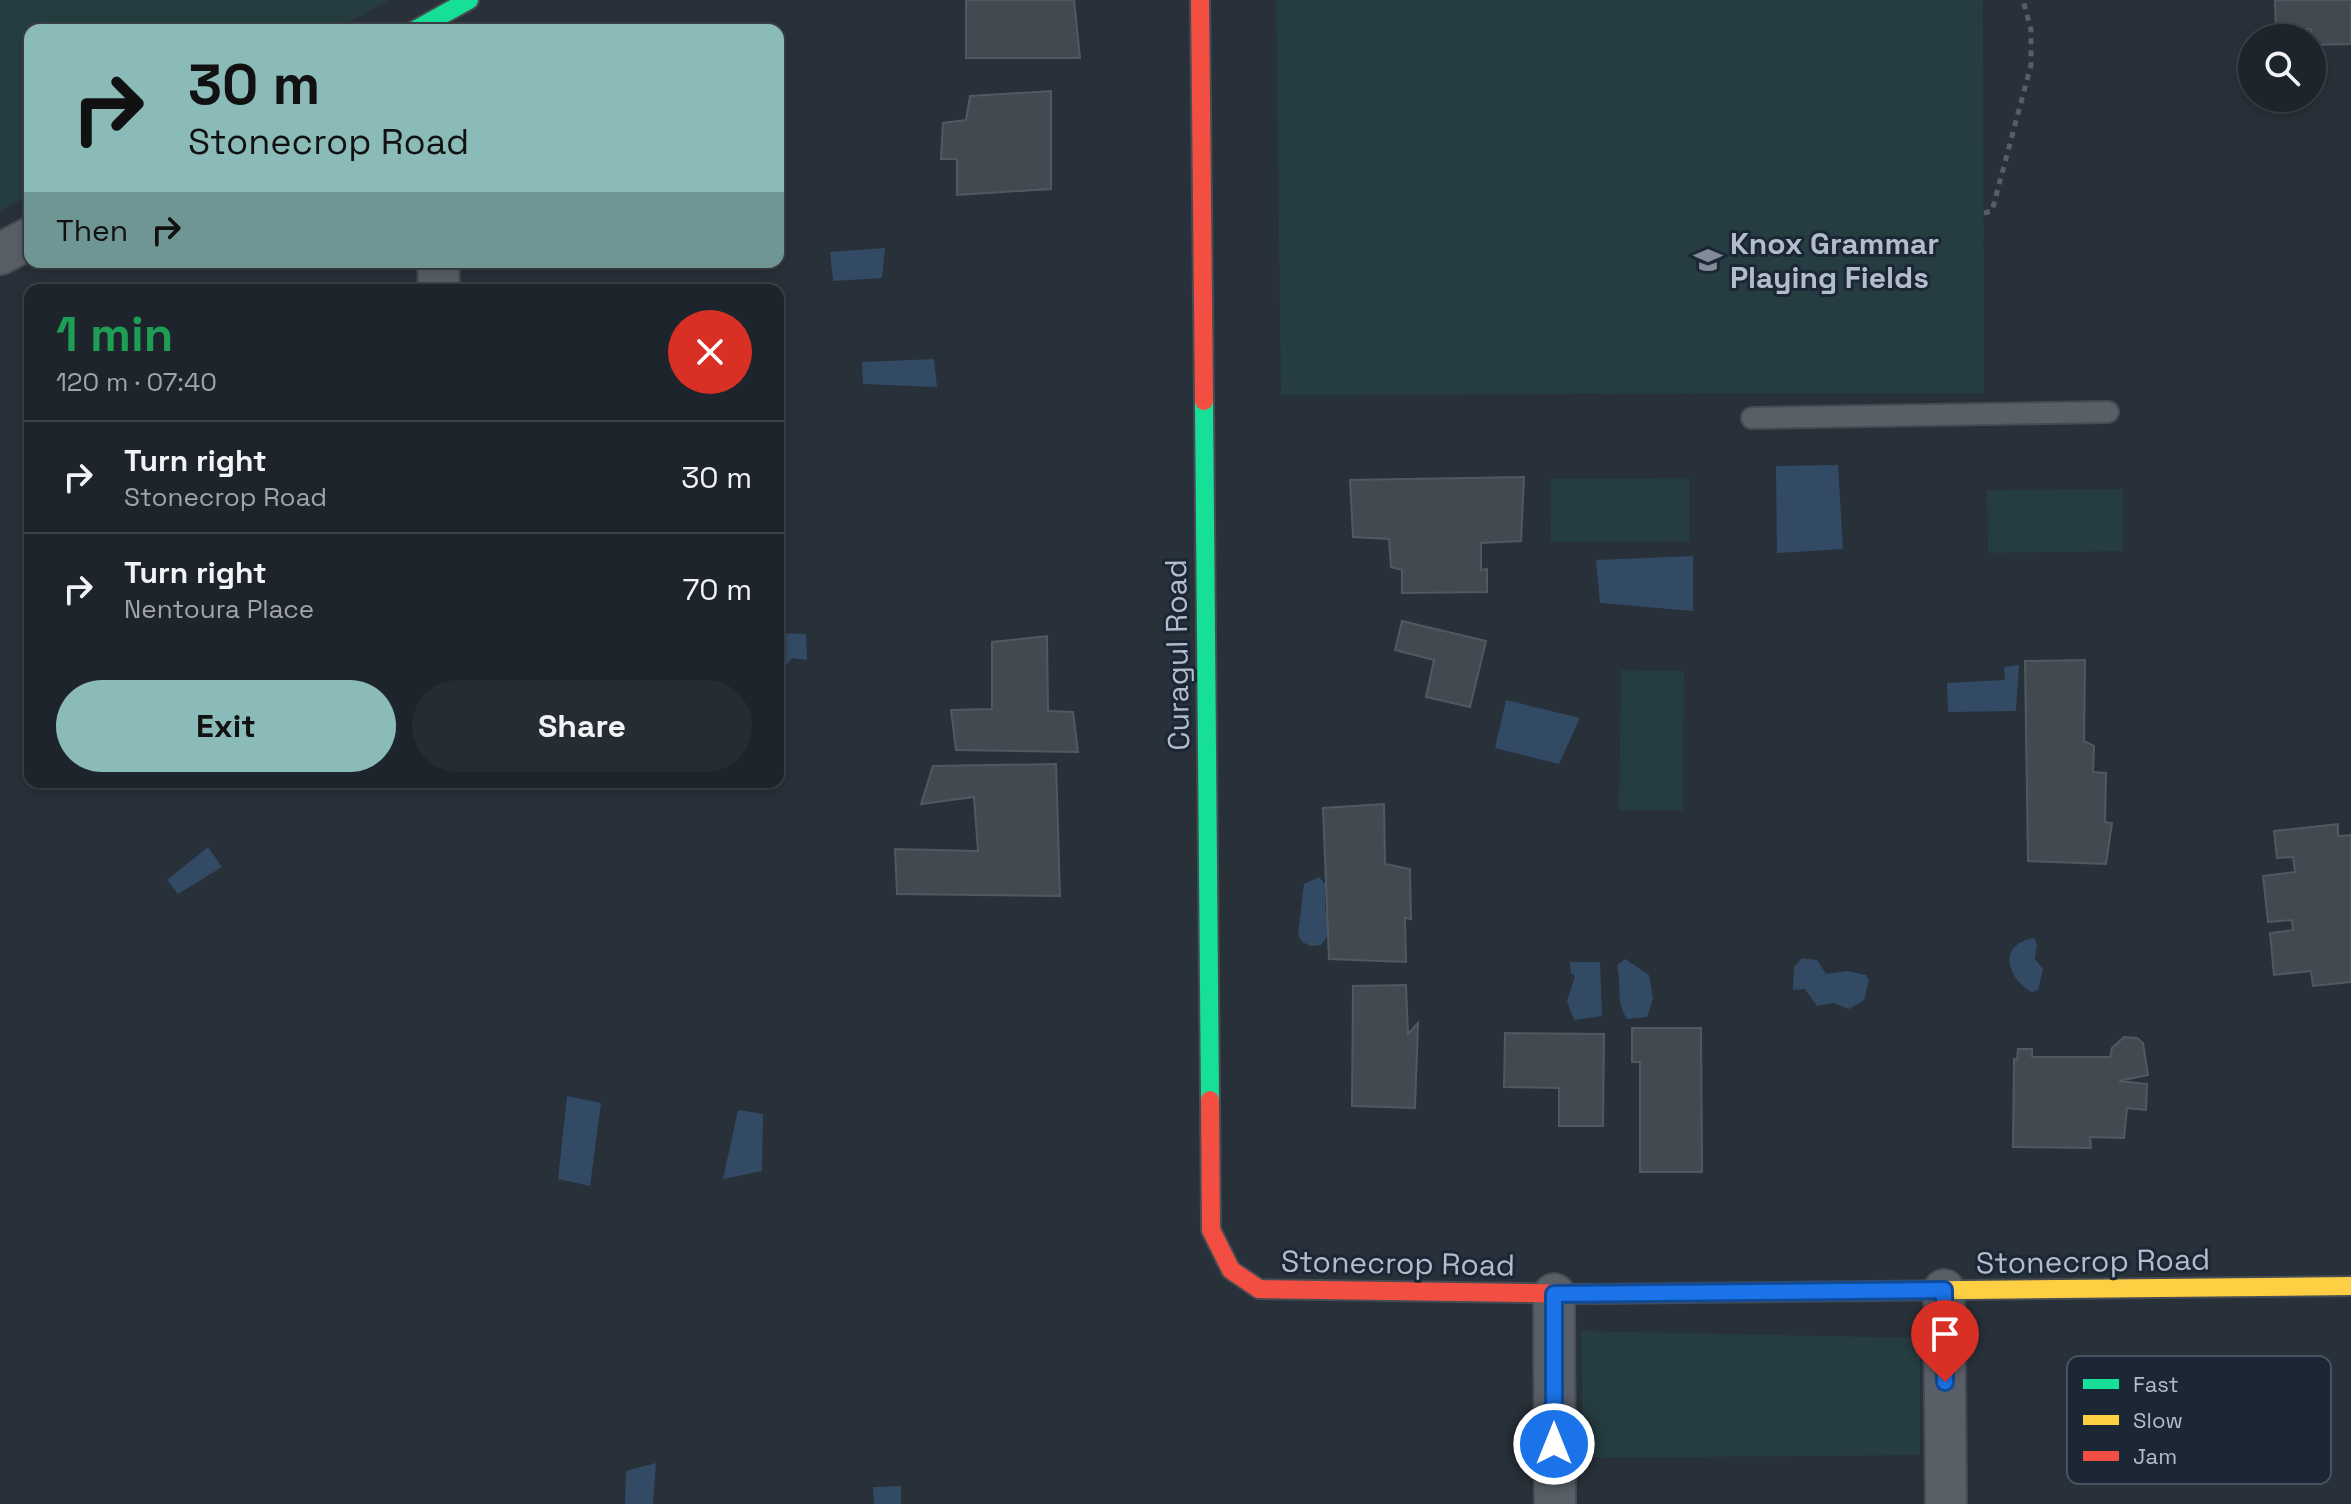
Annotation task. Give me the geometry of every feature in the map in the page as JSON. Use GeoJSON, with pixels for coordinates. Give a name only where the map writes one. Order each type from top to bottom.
{"type":"FeatureCollection","features":[{"type":"Feature","properties":{"kind":"street"},"geometry":{"type":"LineString","coordinates":[[429,24],[469,0]]}},
{"type":"Feature","properties":{"kind":"street","name":"Curagul Road"},"geometry":{"type":"LineString","coordinates":[[1200,0],[1211,1230],[1231,1270],[1259,1289]]}},
{"type":"Feature","properties":{"kind":"street"},"geometry":{"type":"LineString","coordinates":[[0,254],[24,241]]}},
{"type":"Feature","properties":{"kind":"street","name":"Stonecrop Road"},"geometry":{"type":"LineString","coordinates":[[1259,1289],[1554,1294],[2351,1286]]}},
{"type":"Feature","properties":{"kind":"street"},"geometry":{"type":"LineString","coordinates":[[1944,1290],[1946,1504]]}},
{"type":"Feature","properties":{"kind":"street"},"geometry":{"type":"LineString","coordinates":[[1554,1294],[1555,1504]]}},
{"type":"Feature","properties":{"kind":"lane"},"geometry":{"type":"LineString","coordinates":[[1752,418],[2108,412]]}},
{"type":"Feature","properties":{"kind":"path"},"geometry":{"type":"LineString","coordinates":[[1984,213],[1992,211],[2031,65],[2031,30],[2023,0]]}},
{"type":"Feature","properties":{"kind":"green space"},"geometry":{"type":"Polygon","coordinates":[[[0,0],[390,0],[345,24],[24,24],[24,198],[0,212],[0,0]]]}},
{"type":"Feature","properties":{"kind":"green space","name":"Knox Grammar Playing Fields"},"geometry":{"type":"Polygon","coordinates":[[[1276,0],[1983,0],[1984,393],[1281,395],[1276,0]]]}},
{"type":"Feature","properties":{"kind":"green space"},"geometry":{"type":"Polygon","coordinates":[[[1689,478],[1689,541],[1551,542],[1550,479],[1689,478]]]}},
{"type":"Feature","properties":{"kind":"green space"},"geometry":{"type":"Polygon","coordinates":[[[2123,489],[2123,551],[1988,553],[1987,490],[2123,489]]]}},
{"type":"Feature","properties":{"kind":"green space"},"geometry":{"type":"Polygon","coordinates":[[[1621,670],[1684,671],[1683,810],[1619,810],[1621,670]]]}},
{"type":"Feature","properties":{"kind":"green space"},"geometry":{"type":"Polygon","coordinates":[[[1581,1331],[1920,1338],[1920,1455],[1583,1458],[1581,1331]]]}},
{"type":"Feature","properties":{"kind":"water"},"geometry":{"type":"Polygon","coordinates":[[[885,248],[882,278],[833,281],[830,252],[885,248]]]}},
{"type":"Feature","properties":{"kind":"water"},"geometry":{"type":"Polygon","coordinates":[[[934,359],[937,387],[863,384],[862,362],[934,359]]]}},
{"type":"Feature","properties":{"kind":"water"},"geometry":{"type":"Polygon","coordinates":[[[1838,465],[1843,549],[1777,553],[1776,466],[1838,465]]]}},
{"type":"Feature","properties":{"kind":"water"},"geometry":{"type":"Polygon","coordinates":[[[1693,556],[1693,611],[1600,603],[1596,560],[1693,556]]]}},
{"type":"Feature","properties":{"kind":"water"},"geometry":{"type":"Polygon","coordinates":[[[784,633],[806,634],[807,660],[792,658],[784,664],[784,633]]]}},
{"type":"Feature","properties":{"kind":"water"},"geometry":{"type":"Polygon","coordinates":[[[2019,665],[2016,711],[1948,712],[1947,683],[2005,680],[2004,667],[2019,665]]]}},
{"type":"Feature","properties":{"kind":"water"},"geometry":{"type":"Polygon","coordinates":[[[1506,700],[1580,718],[1559,764],[1495,748],[1506,700]]]}},
{"type":"Feature","properties":{"kind":"water"},"geometry":{"type":"Polygon","coordinates":[[[208,847],[222,867],[178,894],[167,880],[208,847]]]}},
{"type":"Feature","properties":{"kind":"water"},"geometry":{"type":"Polygon","coordinates":[[[1319,877],[1325,884],[1325,908],[1330,933],[1321,945],[1311,946],[1302,942],[1298,935],[1304,884],[1319,877]]]}},
{"type":"Feature","properties":{"kind":"water"},"geometry":{"type":"Polygon","coordinates":[[[2034,938],[2037,945],[2035,959],[2043,969],[2038,990],[2031,992],[2016,978],[2010,962],[2015,947],[2034,938]]]}},
{"type":"Feature","properties":{"kind":"water"},"geometry":{"type":"Polygon","coordinates":[[[1802,958],[1817,960],[1826,974],[1848,971],[1866,975],[1869,980],[1864,1000],[1849,1009],[1833,1003],[1817,1006],[1805,989],[1793,990],[1794,967],[1802,958]]]}},
{"type":"Feature","properties":{"kind":"water"},"geometry":{"type":"Polygon","coordinates":[[[1625,959],[1649,975],[1653,999],[1647,1017],[1627,1019],[1623,1012],[1617,965],[1625,959]]]}},
{"type":"Feature","properties":{"kind":"water"},"geometry":{"type":"Polygon","coordinates":[[[1570,962],[1600,962],[1602,1016],[1574,1020],[1567,1001],[1575,976],[1571,973],[1570,962]]]}},
{"type":"Feature","properties":{"kind":"water"},"geometry":{"type":"Polygon","coordinates":[[[567,1096],[601,1103],[590,1186],[558,1179],[567,1096]]]}},
{"type":"Feature","properties":{"kind":"water"},"geometry":{"type":"Polygon","coordinates":[[[738,1110],[763,1114],[762,1171],[723,1179],[738,1110]]]}},
{"type":"Feature","properties":{"kind":"water"},"geometry":{"type":"Polygon","coordinates":[[[656,1463],[653,1504],[625,1504],[626,1471],[656,1463]]]}},
{"type":"Feature","properties":{"kind":"water"},"geometry":{"type":"Polygon","coordinates":[[[901,1486],[901,1504],[874,1504],[873,1487],[901,1486]]]}},
{"type":"Feature","properties":{"kind":"building"},"geometry":{"type":"Polygon","coordinates":[[[966,0],[1074,0],[1080,58],[966,58],[966,0]]]}},
{"type":"Feature","properties":{"kind":"building"},"geometry":{"type":"Polygon","coordinates":[[[2275,0],[2351,0],[2351,44],[2326,45],[2326,24],[2276,24],[2275,0]]]}},
{"type":"Feature","properties":{"kind":"building"},"geometry":{"type":"Polygon","coordinates":[[[1051,91],[1051,189],[957,195],[957,159],[941,159],[943,123],[966,120],[970,96],[1051,91]]]}},
{"type":"Feature","properties":{"kind":"building"},"geometry":{"type":"Polygon","coordinates":[[[1524,477],[1521,541],[1481,543],[1481,570],[1487,569],[1487,592],[1402,593],[1402,570],[1391,567],[1389,539],[1353,537],[1350,480],[1524,477]]]}},
{"type":"Feature","properties":{"kind":"building"},"geometry":{"type":"Polygon","coordinates":[[[1402,621],[1486,641],[1470,707],[1426,697],[1434,660],[1395,650],[1402,621]]]}},
{"type":"Feature","properties":{"kind":"building"},"geometry":{"type":"Polygon","coordinates":[[[1047,636],[1048,711],[1073,712],[1078,752],[956,750],[951,710],[992,709],[992,642],[1047,636]]]}},
{"type":"Feature","properties":{"kind":"building"},"geometry":{"type":"Polygon","coordinates":[[[2085,660],[2084,741],[2094,746],[2093,772],[2106,773],[2105,822],[2112,823],[2106,864],[2028,861],[2025,661],[2085,660]]]}},
{"type":"Feature","properties":{"kind":"building"},"geometry":{"type":"Polygon","coordinates":[[[1056,764],[1060,896],[897,894],[895,849],[978,851],[974,797],[921,804],[933,766],[1056,764]]]}},
{"type":"Feature","properties":{"kind":"building"},"geometry":{"type":"Polygon","coordinates":[[[1384,804],[1385,864],[1410,869],[1411,919],[1405,918],[1406,962],[1329,959],[1323,808],[1384,804]]]}},
{"type":"Feature","properties":{"kind":"building"},"geometry":{"type":"Polygon","coordinates":[[[2338,824],[2338,836],[2351,835],[2351,982],[2313,986],[2311,971],[2274,975],[2270,933],[2293,930],[2292,920],[2268,922],[2263,876],[2295,872],[2293,857],[2277,858],[2274,831],[2338,824]]]}},
{"type":"Feature","properties":{"kind":"building"},"geometry":{"type":"Polygon","coordinates":[[[1406,985],[1408,1034],[1418,1023],[1415,1108],[1352,1106],[1353,986],[1406,985]]]}},
{"type":"Feature","properties":{"kind":"building"},"geometry":{"type":"Polygon","coordinates":[[[1632,1028],[1701,1028],[1702,1172],[1640,1172],[1640,1062],[1632,1062],[1632,1028]]]}},
{"type":"Feature","properties":{"kind":"building"},"geometry":{"type":"Polygon","coordinates":[[[1505,1033],[1604,1034],[1603,1126],[1559,1126],[1559,1088],[1504,1087],[1505,1033]]]}},
{"type":"Feature","properties":{"kind":"building"},"geometry":{"type":"Polygon","coordinates":[[[2124,1037],[2137,1038],[2143,1043],[2148,1075],[2119,1081],[2147,1084],[2146,1110],[2127,1108],[2124,1138],[2090,1137],[2091,1148],[2013,1147],[2014,1059],[2017,1060],[2018,1049],[2032,1049],[2032,1057],[2110,1057],[2112,1048],[2124,1037]]]}},
{"type":"Feature","properties":{"kind":"traffic: fast"},"geometry":{"type":"LineString","coordinates":[[426,24],[469,0]]}},
{"type":"Feature","properties":{"kind":"traffic: fast"},"geometry":{"type":"LineString","coordinates":[[1204,401],[1210,1100]]}},
{"type":"Feature","properties":{"kind":"traffic: slow"},"geometry":{"type":"LineString","coordinates":[[1593,1294],[2351,1286]]}},
{"type":"Feature","properties":{"kind":"traffic: jam"},"geometry":{"type":"LineString","coordinates":[[1200,0],[1204,401]]}},
{"type":"Feature","properties":{"kind":"traffic: jam"},"geometry":{"type":"LineString","coordinates":[[1210,1100],[1211,1230],[1231,1270],[1259,1289],[1593,1294]]}},
{"type":"Feature","properties":{"kind":"place","name":"Knox Grammar Playing Fields"},"geometry":{"type":"Point","coordinates":[1708,260]}},
{"type":"Feature","properties":{"kind":"route"},"geometry":{"type":"LineString","coordinates":[[1554,1444],[1554,1294],[1944,1290],[1945,1382]]}}]}
